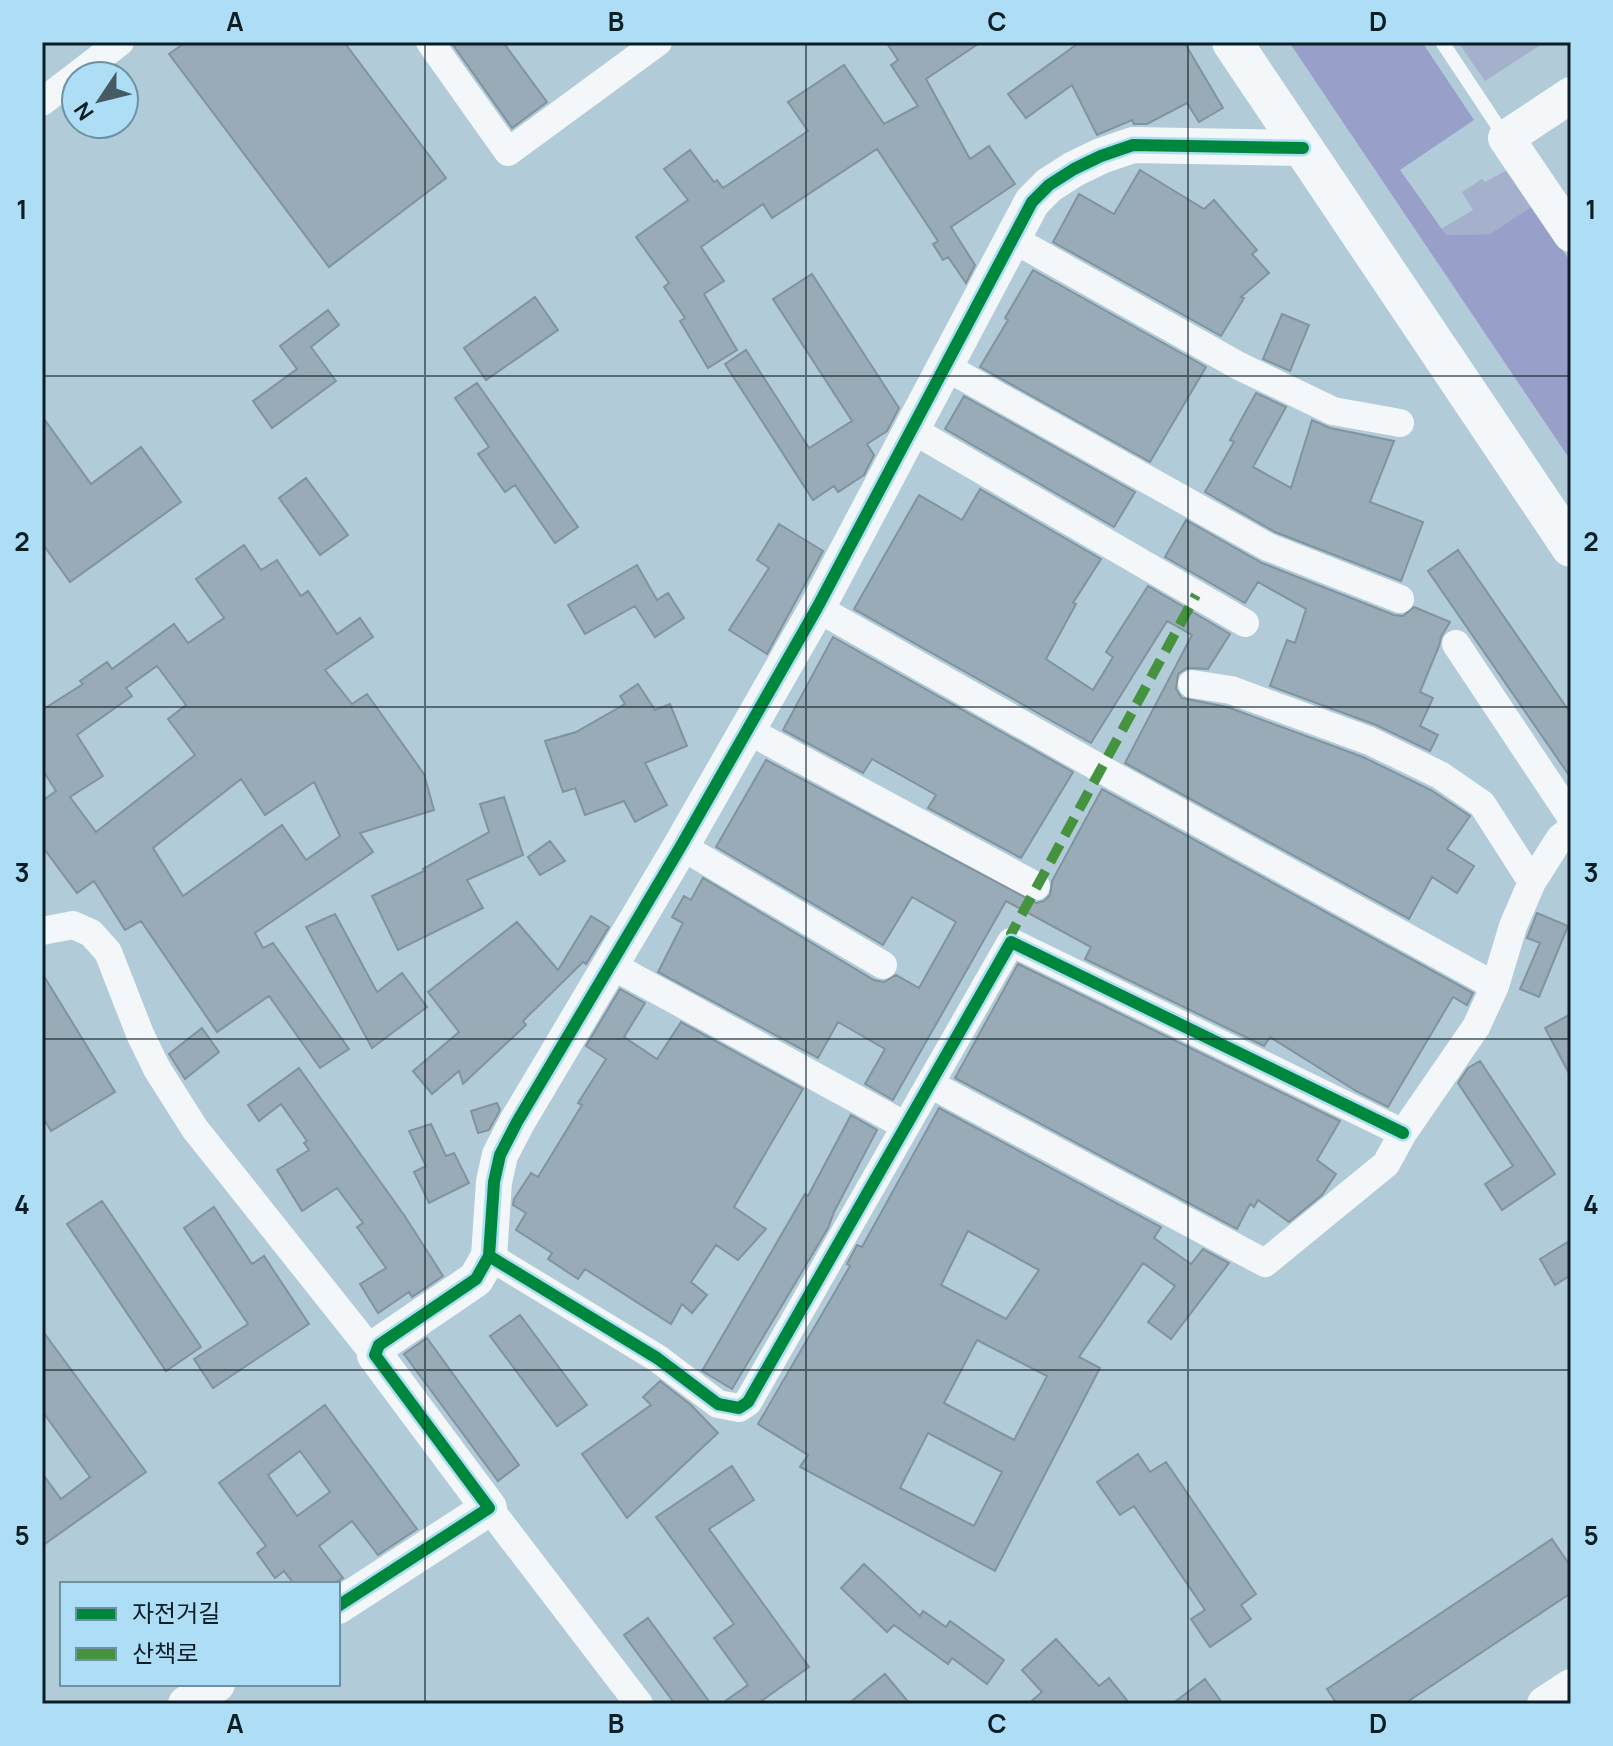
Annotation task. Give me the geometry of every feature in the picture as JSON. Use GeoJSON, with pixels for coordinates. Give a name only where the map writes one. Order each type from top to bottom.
{"type":"FeatureCollection","features":[{"type":"Feature","properties":{"kind":"main road"},"geometry":{"type":"LineString","coordinates":[[1232,42],[1571,547]]}},
{"type":"Feature","properties":{"kind":"street"},"geometry":{"type":"LineString","coordinates":[[42,102],[120,42]]}},
{"type":"Feature","properties":{"kind":"street"},"geometry":{"type":"LineString","coordinates":[[430,42],[508,152],[658,42]]}},
{"type":"Feature","properties":{"kind":"street"},"geometry":{"type":"LineString","coordinates":[[1571,95],[1506,138],[1571,234]]}},
{"type":"Feature","properties":{"kind":"street"},"geometry":{"type":"LineString","coordinates":[[375,1355],[379,1345],[476,1279],[489,1256],[494,1182],[500,1155],[517,1122],[681,846],[817,608],[1032,202],[1049,185],[1101,156],[1133,145],[1303,148]]}},
{"type":"Feature","properties":{"kind":"street"},"geometry":{"type":"LineString","coordinates":[[1011,238],[1239,366],[1333,411],[1400,423]]}},
{"type":"Feature","properties":{"kind":"street"},"geometry":{"type":"LineString","coordinates":[[946,367],[1268,547],[1400,599]]}},
{"type":"Feature","properties":{"kind":"street"},"geometry":{"type":"LineString","coordinates":[[911,429],[1245,623]]}},
{"type":"Feature","properties":{"kind":"street"},"geometry":{"type":"LineString","coordinates":[[817,608],[1495,986]]}},
{"type":"Feature","properties":{"kind":"street"},"geometry":{"type":"LineString","coordinates":[[930,1084],[1265,1263],[1386,1164],[1403,1133],[1476,1027],[1495,986],[1513,926],[1532,882],[1560,838],[1569,811],[1456,644]]}},
{"type":"Feature","properties":{"kind":"street"},"geometry":{"type":"LineString","coordinates":[[1192,684],[1231,690],[1356,736],[1440,775],[1482,804],[1532,882]]}},
{"type":"Feature","properties":{"kind":"street"},"geometry":{"type":"LineString","coordinates":[[747,730],[1036,886]]}},
{"type":"Feature","properties":{"kind":"street"},"geometry":{"type":"LineString","coordinates":[[681,846],[883,965]]}},
{"type":"Feature","properties":{"kind":"street"},"geometry":{"type":"LineString","coordinates":[[42,931],[73,925],[91,933],[108,952],[157,1069],[195,1129],[375,1355],[639,1704]]}},
{"type":"Feature","properties":{"kind":"street"},"geometry":{"type":"LineString","coordinates":[[489,1256],[657,1358],[718,1404],[739,1408],[748,1402],[1011,942],[1403,1133]]}},
{"type":"Feature","properties":{"kind":"street"},"geometry":{"type":"LineString","coordinates":[[611,965],[904,1125]]}},
{"type":"Feature","properties":{"kind":"street"},"geometry":{"type":"LineString","coordinates":[[340,1605],[489,1508]]}},
{"type":"Feature","properties":{"kind":"street"},"geometry":{"type":"LineString","coordinates":[[186,1704],[214,1686]]}},
{"type":"Feature","properties":{"kind":"street"},"geometry":{"type":"LineString","coordinates":[[1545,1704],[1571,1687]]}},
{"type":"Feature","properties":{"kind":"lane"},"geometry":{"type":"LineString","coordinates":[[1442,42],[1506,138]]}},
{"type":"Feature","properties":{"kind":"shaded area"},"geometry":{"type":"Polygon","coordinates":[[[1289,42],[1422,42],[1474,120],[1400,170],[1446,235],[1490,234],[1534,205],[1571,263],[1571,461],[1289,42]]]}},
{"type":"Feature","properties":{"kind":"shaded area"},"geometry":{"type":"Polygon","coordinates":[[[1458,42],[1545,42],[1485,81],[1458,42]]]}},
{"type":"Feature","properties":{"kind":"shaded area"},"geometry":{"type":"Polygon","coordinates":[[[1509,169],[1534,205],[1490,234],[1446,235],[1441,229],[1473,210],[1462,192],[1482,179],[1485,182],[1509,169]]]}},
{"type":"Feature","properties":{"kind":"building"},"geometry":{"type":"Polygon","coordinates":[[[186,42],[344,42],[446,178],[329,267],[169,54],[186,42]]]}},
{"type":"Feature","properties":{"kind":"building"},"geometry":{"type":"Polygon","coordinates":[[[451,42],[503,42],[547,102],[512,128],[451,42]]]}},
{"type":"Feature","properties":{"kind":"building"},"geometry":{"type":"Polygon","coordinates":[[[886,42],[981,42],[926,79],[970,159],[989,146],[1015,184],[951,227],[975,265],[966,283],[948,257],[943,260],[933,244],[938,241],[877,149],[772,218],[763,204],[701,247],[724,281],[704,294],[737,350],[708,368],[680,321],[685,318],[664,287],[669,283],[636,237],[688,200],[664,169],[690,150],[714,182],[717,180],[723,188],[808,131],[788,102],[844,65],[884,124],[918,106],[891,65],[898,60],[886,42]]]}},
{"type":"Feature","properties":{"kind":"building"},"geometry":{"type":"Polygon","coordinates":[[[1080,42],[1184,42],[1223,108],[1199,122],[1187,103],[1147,124],[1134,124],[1132,120],[1097,135],[1072,85],[1026,118],[1008,94],[1080,42]]]}},
{"type":"Feature","properties":{"kind":"building"},"geometry":{"type":"Polygon","coordinates":[[[1140,170],[1204,209],[1214,200],[1257,250],[1252,254],[1269,273],[1241,297],[1244,298],[1221,336],[1053,242],[1079,194],[1114,214],[1140,170]]]}},
{"type":"Feature","properties":{"kind":"building"},"geometry":{"type":"Polygon","coordinates":[[[1033,270],[1206,367],[1150,462],[980,367],[1033,270]]]}},
{"type":"Feature","properties":{"kind":"building"},"geometry":{"type":"Polygon","coordinates":[[[812,274],[899,408],[887,431],[867,444],[874,455],[864,475],[838,492],[834,486],[813,500],[725,364],[746,350],[809,448],[852,421],[773,299],[812,274]]]}},
{"type":"Feature","properties":{"kind":"building"},"geometry":{"type":"Polygon","coordinates":[[[535,297],[558,330],[486,380],[464,348],[535,297]]]}},
{"type":"Feature","properties":{"kind":"building"},"geometry":{"type":"Polygon","coordinates":[[[328,310],[339,325],[311,347],[336,381],[272,428],[253,401],[297,369],[280,346],[328,310]]]}},
{"type":"Feature","properties":{"kind":"building"},"geometry":{"type":"Polygon","coordinates":[[[1282,314],[1309,325],[1290,371],[1263,359],[1282,314]]]}},
{"type":"Feature","properties":{"kind":"building"},"geometry":{"type":"Polygon","coordinates":[[[477,383],[578,527],[555,543],[515,485],[505,492],[478,454],[489,447],[455,398],[477,383]]]}},
{"type":"Feature","properties":{"kind":"building"},"geometry":{"type":"Polygon","coordinates":[[[1256,393],[1286,407],[1253,467],[1291,488],[1312,420],[1330,428],[1394,441],[1370,502],[1423,522],[1401,581],[1275,532],[1205,492],[1234,442],[1230,440],[1256,393]]]}},
{"type":"Feature","properties":{"kind":"building"},"geometry":{"type":"Polygon","coordinates":[[[964,396],[1135,492],[1114,527],[945,429],[964,396]]]}},
{"type":"Feature","properties":{"kind":"building"},"geometry":{"type":"Polygon","coordinates":[[[42,416],[91,484],[141,447],[181,502],[70,582],[42,543],[42,416]]]}},
{"type":"Feature","properties":{"kind":"building"},"geometry":{"type":"Polygon","coordinates":[[[306,478],[348,535],[320,555],[279,498],[306,478]]]}},
{"type":"Feature","properties":{"kind":"building"},"geometry":{"type":"Polygon","coordinates":[[[980,489],[1101,559],[1073,603],[1076,604],[1046,659],[1093,690],[1113,657],[1106,652],[1148,586],[1230,634],[1208,669],[1187,668],[1178,674],[1176,689],[1182,698],[1227,707],[1363,757],[1431,790],[1470,816],[1447,849],[1474,866],[1457,893],[1432,877],[1409,919],[1125,763],[1192,635],[1167,621],[1091,743],[854,609],[919,495],[962,520],[980,489]]]}},
{"type":"Feature","properties":{"kind":"building"},"geometry":{"type":"Polygon","coordinates":[[[1186,520],[1262,563],[1394,615],[1403,616],[1414,607],[1450,622],[1420,692],[1433,698],[1420,726],[1438,735],[1430,751],[1376,725],[1270,686],[1287,640],[1295,643],[1306,609],[1258,582],[1245,603],[1165,557],[1186,520]]]}},
{"type":"Feature","properties":{"kind":"building"},"geometry":{"type":"Polygon","coordinates":[[[779,524],[823,551],[767,654],[729,630],[769,568],[757,560],[779,524]]]}},
{"type":"Feature","properties":{"kind":"building"},"geometry":{"type":"Polygon","coordinates":[[[244,545],[261,570],[277,560],[301,596],[308,591],[337,634],[360,618],[373,637],[325,670],[352,704],[367,694],[424,774],[434,810],[360,833],[373,852],[255,933],[263,948],[273,943],[349,1049],[320,1068],[269,996],[217,1032],[141,921],[125,930],[94,881],[77,893],[42,846],[42,801],[56,791],[42,769],[42,710],[83,684],[80,681],[107,662],[112,669],[174,624],[188,643],[224,618],[196,579],[244,545]],[[157,666],[126,688],[132,696],[77,735],[103,776],[70,797],[96,832],[195,755],[168,719],[186,705],[157,666]],[[241,779],[153,848],[183,896],[282,825],[306,860],[340,836],[314,782],[265,815],[241,779]]]}},
{"type":"Feature","properties":{"kind":"building"},"geometry":{"type":"Polygon","coordinates":[[[1458,550],[1571,714],[1571,778],[1428,571],[1458,550]]]}},
{"type":"Feature","properties":{"kind":"building"},"geometry":{"type":"Polygon","coordinates":[[[637,565],[657,600],[668,593],[684,618],[655,637],[635,606],[585,634],[568,605],[637,565]]]}},
{"type":"Feature","properties":{"kind":"building"},"geometry":{"type":"Polygon","coordinates":[[[833,637],[1073,772],[1021,858],[928,808],[936,795],[872,759],[863,773],[783,730],[833,637]]]}},
{"type":"Feature","properties":{"kind":"building"},"geometry":{"type":"Polygon","coordinates":[[[638,684],[655,710],[670,704],[687,746],[645,763],[667,805],[635,822],[624,801],[585,815],[575,788],[563,792],[545,741],[576,732],[625,704],[620,696],[638,684]]]}},
{"type":"Feature","properties":{"kind":"building"},"geometry":{"type":"Polygon","coordinates":[[[766,760],[1036,903],[1050,895],[1052,881],[1102,789],[1473,993],[1467,1005],[1453,997],[1388,1107],[1356,1091],[1270,1037],[1264,1046],[1085,959],[1091,947],[1006,901],[893,1100],[865,1084],[885,1049],[838,1022],[818,1058],[658,972],[683,923],[672,917],[684,896],[691,900],[703,878],[874,980],[884,982],[896,975],[919,988],[956,922],[912,897],[883,945],[716,847],[766,760]]]}},
{"type":"Feature","properties":{"kind":"building"},"geometry":{"type":"Polygon","coordinates":[[[504,797],[523,855],[467,880],[483,908],[398,950],[372,896],[424,871],[489,832],[480,804],[504,797]]]}},
{"type":"Feature","properties":{"kind":"building"},"geometry":{"type":"Polygon","coordinates":[[[550,841],[565,861],[540,875],[528,857],[550,841]]]}},
{"type":"Feature","properties":{"kind":"building"},"geometry":{"type":"Polygon","coordinates":[[[1537,913],[1568,926],[1539,997],[1520,989],[1540,943],[1527,938],[1537,913]]]}},
{"type":"Feature","properties":{"kind":"building"},"geometry":{"type":"Polygon","coordinates":[[[335,914],[377,992],[402,973],[427,1007],[372,1048],[306,927],[335,914]]]}},
{"type":"Feature","properties":{"kind":"building"},"geometry":{"type":"Polygon","coordinates":[[[591,916],[609,927],[586,964],[583,962],[523,1021],[526,1025],[463,1084],[459,1071],[432,1094],[413,1071],[459,1032],[428,992],[517,922],[558,970],[591,916]]]}},
{"type":"Feature","properties":{"kind":"building"},"geometry":{"type":"Polygon","coordinates":[[[1018,964],[1340,1121],[1317,1160],[1336,1174],[1322,1195],[1289,1222],[1258,1200],[1254,1207],[1250,1204],[1237,1229],[955,1078],[1018,964]]]}},
{"type":"Feature","properties":{"kind":"building"},"geometry":{"type":"Polygon","coordinates":[[[42,973],[115,1092],[51,1131],[42,1116],[42,973]]]}},
{"type":"Feature","properties":{"kind":"building"},"geometry":{"type":"Polygon","coordinates":[[[620,989],[645,1003],[624,1037],[657,1059],[681,1022],[803,1089],[734,1207],[766,1229],[738,1260],[716,1245],[691,1282],[707,1295],[692,1313],[682,1304],[671,1324],[585,1269],[578,1279],[548,1259],[552,1253],[516,1230],[526,1213],[513,1205],[514,1199],[531,1173],[538,1177],[606,1059],[586,1046],[620,989]]]}},
{"type":"Feature","properties":{"kind":"building"},"geometry":{"type":"Polygon","coordinates":[[[1571,1014],[1571,1077],[1545,1028],[1571,1014]]]}},
{"type":"Feature","properties":{"kind":"building"},"geometry":{"type":"Polygon","coordinates":[[[202,1028],[219,1052],[185,1079],[169,1054],[202,1028]]]}},
{"type":"Feature","properties":{"kind":"building"},"geometry":{"type":"Polygon","coordinates":[[[1480,1061],[1555,1174],[1502,1210],[1485,1184],[1513,1166],[1458,1083],[1468,1068],[1480,1061]]]}},
{"type":"Feature","properties":{"kind":"building"},"geometry":{"type":"Polygon","coordinates":[[[299,1068],[404,1215],[443,1276],[412,1297],[409,1292],[378,1313],[360,1284],[386,1268],[357,1227],[363,1223],[337,1188],[302,1211],[277,1170],[309,1150],[304,1143],[307,1141],[281,1104],[259,1121],[248,1105],[299,1068]]]}},
{"type":"Feature","properties":{"kind":"building"},"geometry":{"type":"Polygon","coordinates":[[[497,1103],[500,1110],[489,1130],[478,1133],[471,1111],[497,1103]]]}},
{"type":"Feature","properties":{"kind":"building"},"geometry":{"type":"Polygon","coordinates":[[[939,1108],[1161,1227],[1154,1238],[1191,1264],[1203,1249],[1229,1263],[1171,1339],[1148,1322],[1175,1286],[1143,1263],[1079,1357],[1100,1368],[995,1571],[800,1467],[808,1455],[758,1424],[850,1266],[847,1264],[857,1245],[862,1247],[939,1108]],[[968,1231],[941,1285],[1006,1319],[1039,1270],[968,1231]],[[977,1340],[944,1403],[1014,1440],[1047,1376],[977,1340]],[[928,1433],[900,1488],[974,1526],[1002,1472],[928,1433]]]}},
{"type":"Feature","properties":{"kind":"building"},"geometry":{"type":"Polygon","coordinates":[[[851,1115],[877,1130],[828,1228],[732,1389],[702,1371],[805,1194],[808,1196],[851,1115]]]}},
{"type":"Feature","properties":{"kind":"building"},"geometry":{"type":"Polygon","coordinates":[[[431,1124],[446,1156],[454,1153],[469,1183],[429,1203],[414,1172],[426,1166],[409,1131],[431,1124]]]}},
{"type":"Feature","properties":{"kind":"building"},"geometry":{"type":"Polygon","coordinates":[[[102,1201],[201,1347],[166,1371],[67,1224],[102,1201]]]}},
{"type":"Feature","properties":{"kind":"building"},"geometry":{"type":"Polygon","coordinates":[[[214,1207],[252,1264],[264,1256],[309,1324],[213,1388],[194,1359],[248,1324],[184,1228],[214,1207]]]}},
{"type":"Feature","properties":{"kind":"building"},"geometry":{"type":"Polygon","coordinates":[[[1571,1240],[1571,1275],[1555,1285],[1540,1259],[1571,1240]]]}},
{"type":"Feature","properties":{"kind":"building"},"geometry":{"type":"Polygon","coordinates":[[[520,1315],[587,1405],[557,1426],[490,1336],[520,1315]]]}},
{"type":"Feature","properties":{"kind":"building"},"geometry":{"type":"Polygon","coordinates":[[[42,1330],[146,1472],[42,1546],[42,1473],[61,1499],[90,1477],[42,1411],[42,1330]]]}},
{"type":"Feature","properties":{"kind":"building"},"geometry":{"type":"Polygon","coordinates":[[[427,1338],[519,1465],[498,1481],[404,1354],[427,1338]]]}},
{"type":"Feature","properties":{"kind":"building"},"geometry":{"type":"Polygon","coordinates":[[[660,1381],[691,1405],[718,1433],[627,1518],[582,1454],[651,1405],[643,1397],[660,1381]]]}},
{"type":"Feature","properties":{"kind":"building"},"geometry":{"type":"Polygon","coordinates":[[[325,1405],[417,1529],[378,1555],[352,1521],[319,1546],[343,1578],[336,1582],[292,1582],[284,1571],[275,1578],[257,1553],[266,1546],[219,1483],[325,1405]],[[300,1451],[268,1475],[297,1516],[330,1492],[300,1451]]]}},
{"type":"Feature","properties":{"kind":"building"},"geometry":{"type":"Polygon","coordinates":[[[1138,1454],[1150,1472],[1166,1462],[1256,1594],[1241,1605],[1251,1619],[1210,1647],[1191,1619],[1205,1610],[1134,1506],[1120,1515],[1097,1482],[1138,1454]]]}},
{"type":"Feature","properties":{"kind":"building"},"geometry":{"type":"Polygon","coordinates":[[[732,1466],[754,1500],[709,1529],[809,1667],[757,1704],[721,1704],[748,1685],[714,1638],[734,1624],[656,1517],[732,1466]]]}},
{"type":"Feature","properties":{"kind":"building"},"geometry":{"type":"Polygon","coordinates":[[[1552,1539],[1571,1567],[1571,1593],[1404,1704],[1337,1704],[1327,1689],[1552,1539]]]}},
{"type":"Feature","properties":{"kind":"building"},"geometry":{"type":"Polygon","coordinates":[[[864,1564],[920,1616],[923,1611],[946,1627],[950,1621],[1004,1660],[987,1684],[952,1658],[948,1664],[894,1625],[887,1632],[841,1588],[864,1564]]]}},
{"type":"Feature","properties":{"kind":"building"},"geometry":{"type":"Polygon","coordinates":[[[648,1618],[711,1704],[675,1704],[624,1635],[648,1618]]]}},
{"type":"Feature","properties":{"kind":"building"},"geometry":{"type":"Polygon","coordinates":[[[1056,1639],[1099,1686],[1109,1678],[1130,1704],[1028,1704],[1042,1692],[1022,1670],[1056,1639]]]}},
{"type":"Feature","properties":{"kind":"building"},"geometry":{"type":"Polygon","coordinates":[[[885,1674],[910,1704],[848,1704],[885,1674]]]}},
{"type":"Feature","properties":{"kind":"building"},"geometry":{"type":"Polygon","coordinates":[[[1205,1679],[1223,1704],[1172,1704],[1205,1679]]]}},
{"type":"Feature","properties":{"kind":"marked path"},"geometry":{"type":"LineString","coordinates":[[1011,942],[1011,934],[1196,595]]}},
{"type":"Feature","properties":{"kind":"cycle path"},"geometry":{"type":"LineString","coordinates":[[340,1605],[489,1508],[375,1355],[379,1345],[476,1279],[489,1256],[494,1182],[500,1155],[517,1122],[681,846],[817,608],[1032,202],[1049,185],[1074,169],[1133,145],[1303,148]]}},
{"type":"Feature","properties":{"kind":"cycle path"},"geometry":{"type":"LineString","coordinates":[[489,1256],[657,1358],[718,1404],[739,1408],[748,1402],[1011,942],[1403,1133]]}}]}
